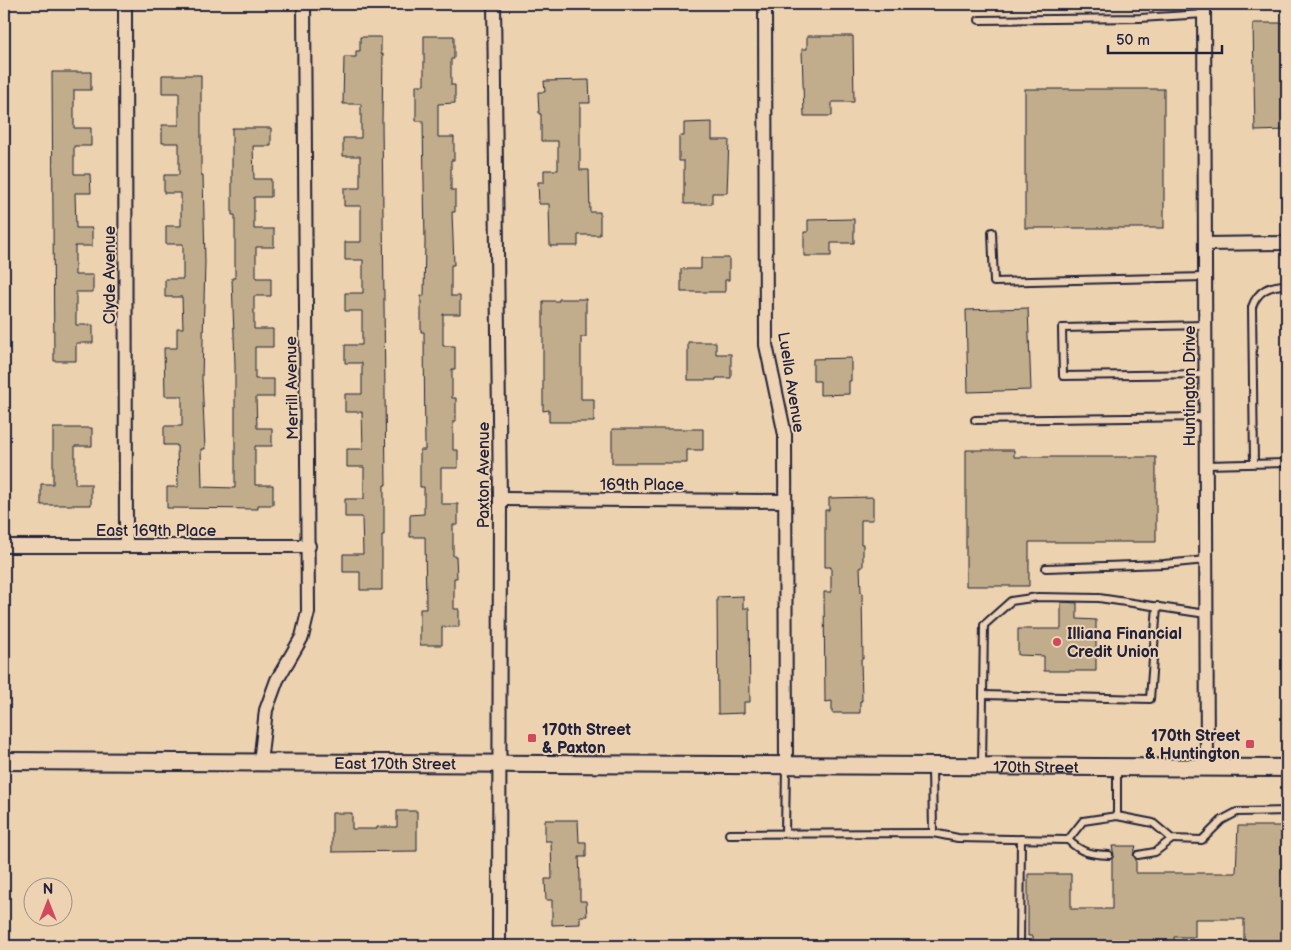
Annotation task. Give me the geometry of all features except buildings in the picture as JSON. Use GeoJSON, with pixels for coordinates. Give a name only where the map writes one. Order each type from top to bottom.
{"type":"FeatureCollection","features":[{"type":"Feature","properties":{"kind":"street","name":"Clyde Avenue"},"geometry":{"type":"LineString","coordinates":[[125,4],[126,546]]}},
{"type":"Feature","properties":{"kind":"street","name":"Merrill Avenue"},"geometry":{"type":"LineString","coordinates":[[260,763],[266,710],[277,680],[302,637],[308,612],[304,4]]}},
{"type":"Feature","properties":{"kind":"street","name":"Paxton Avenue"},"geometry":{"type":"LineString","coordinates":[[494,4],[500,500],[499,946]]}},
{"type":"Feature","properties":{"kind":"street","name":"Luella Avenue"},"geometry":{"type":"LineString","coordinates":[[765,4],[766,345],[785,435],[786,766]]}},
{"type":"Feature","properties":{"kind":"street","name":"Huntington Drive"},"geometry":{"type":"LineString","coordinates":[[1204,9],[1207,768]]}},
{"type":"Feature","properties":{"kind":"street"},"geometry":{"type":"LineString","coordinates":[[1205,244],[1287,243]]}},
{"type":"Feature","properties":{"kind":"street","name":"169th Place"},"geometry":{"type":"LineString","coordinates":[[500,500],[785,501]]}},
{"type":"Feature","properties":{"kind":"street","name":"East 169th Place"},"geometry":{"type":"LineString","coordinates":[[4,546],[309,546]]}},
{"type":"Feature","properties":{"kind":"street","name":"East 170th Street"},"geometry":{"type":"LineString","coordinates":[[4,761],[786,766]]}},
{"type":"Feature","properties":{"kind":"street","name":"170th Street"},"geometry":{"type":"LineString","coordinates":[[786,766],[1287,768]]}},
{"type":"Feature","properties":{"kind":"lane"},"geometry":{"type":"LineString","coordinates":[[979,20],[1140,18],[1204,9]]}},
{"type":"Feature","properties":{"kind":"lane"},"geometry":{"type":"LineString","coordinates":[[992,232],[994,282],[1205,277]]}},
{"type":"Feature","properties":{"kind":"lane"},"geometry":{"type":"LineString","coordinates":[[1254,463],[1252,308],[1256,299],[1268,287],[1287,285]]}},
{"type":"Feature","properties":{"kind":"lane"},"geometry":{"type":"LineString","coordinates":[[1205,325],[1062,328],[1063,376],[1206,374]]}},
{"type":"Feature","properties":{"kind":"lane"},"geometry":{"type":"LineString","coordinates":[[975,420],[1206,417]]}},
{"type":"Feature","properties":{"kind":"lane"},"geometry":{"type":"LineString","coordinates":[[1206,465],[1287,463]]}},
{"type":"Feature","properties":{"kind":"lane"},"geometry":{"type":"LineString","coordinates":[[1046,568],[1164,564],[1206,560]]}},
{"type":"Feature","properties":{"kind":"lane"},"geometry":{"type":"LineString","coordinates":[[982,767],[984,625],[1011,601],[1038,597],[1099,598],[1206,614]]}},
{"type":"Feature","properties":{"kind":"lane"},"geometry":{"type":"LineString","coordinates":[[983,695],[1150,699],[1158,606]]}},
{"type":"Feature","properties":{"kind":"lane"},"geometry":{"type":"LineString","coordinates":[[785,834],[786,766]]}},
{"type":"Feature","properties":{"kind":"lane"},"geometry":{"type":"LineString","coordinates":[[932,767],[933,833]]}},
{"type":"Feature","properties":{"kind":"lane"},"geometry":{"type":"LineString","coordinates":[[1117,767],[1117,816]]}},
{"type":"Feature","properties":{"kind":"lane"},"geometry":{"type":"LineString","coordinates":[[1068,840],[1083,821],[1117,816],[1153,823],[1172,839],[1202,840],[1222,820],[1237,812],[1287,811]]}},
{"type":"Feature","properties":{"kind":"lane"},"geometry":{"type":"LineString","coordinates":[[729,834],[933,833],[958,838],[1068,840],[1079,850],[1090,854],[1109,855]]}},
{"type":"Feature","properties":{"kind":"lane"},"geometry":{"type":"LineString","coordinates":[[1020,946],[1021,839]]}},
{"type":"Feature","properties":{"kind":"lane"},"geometry":{"type":"LineString","coordinates":[[1138,855],[1155,852],[1172,839]]}},
{"type":"Feature","properties":{"kind":"place","name":"Illiana Financial Credit Union"},"geometry":{"type":"Point","coordinates":[1057,642]}},
{"type":"Feature","properties":{"kind":"place","name":"170th Street & Paxton"},"geometry":{"type":"Point","coordinates":[532,738]}},
{"type":"Feature","properties":{"kind":"place","name":"170th Street & Huntington"},"geometry":{"type":"Point","coordinates":[1250,744]}}]}
